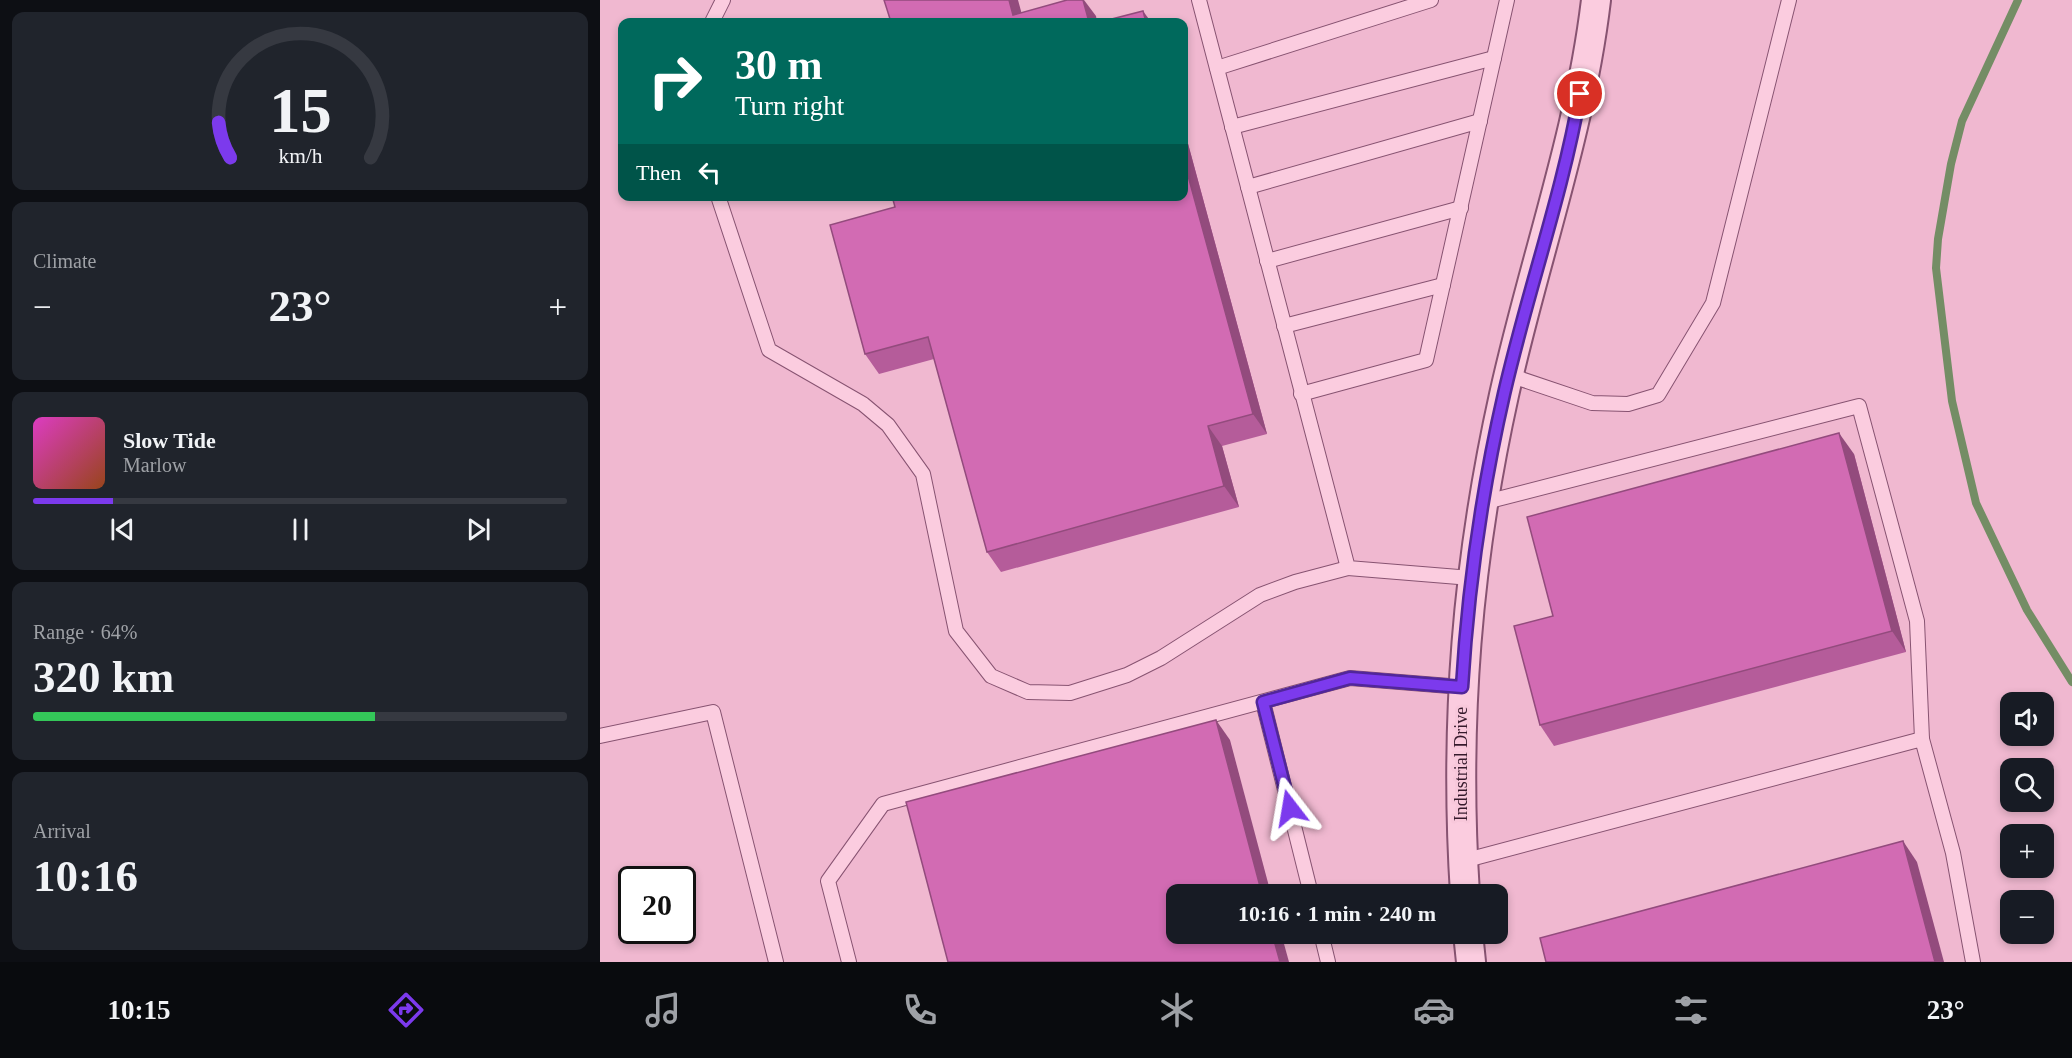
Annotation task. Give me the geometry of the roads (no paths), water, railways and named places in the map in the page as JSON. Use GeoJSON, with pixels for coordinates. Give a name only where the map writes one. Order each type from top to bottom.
{"type":"FeatureCollection","features":[{"type":"Feature","properties":{"kind":"street","name":"Industrial Drive"},"geometry":{"type":"LineString","coordinates":[[1464,884],[1460,756],[1462,687],[1471,579],[1482,503],[1509,375],[1576,116],[1596,0]]}},
{"type":"Feature","properties":{"kind":"street"},"geometry":{"type":"LineString","coordinates":[[1469,944],[1471,962]]}},
{"type":"Feature","properties":{"kind":"lane"},"geometry":{"type":"LineString","coordinates":[[714,18],[723,0]]}},
{"type":"Feature","properties":{"kind":"lane"},"geometry":{"type":"LineString","coordinates":[[1199,0],[1348,568]]}},
{"type":"Feature","properties":{"kind":"lane"},"geometry":{"type":"LineString","coordinates":[[1217,68],[1431,0]]}},
{"type":"Feature","properties":{"kind":"lane"},"geometry":{"type":"LineString","coordinates":[[1301,394],[1426,360],[1507,0]]}},
{"type":"Feature","properties":{"kind":"lane"},"geometry":{"type":"LineString","coordinates":[[1509,375],[1592,403],[1628,404],[1658,395],[1713,303],[1789,0]]}},
{"type":"Feature","properties":{"kind":"lane"},"geometry":{"type":"LineString","coordinates":[[1232,127],[1494,58]]}},
{"type":"Feature","properties":{"kind":"lane"},"geometry":{"type":"LineString","coordinates":[[1248,187],[1480,122]]}},
{"type":"Feature","properties":{"kind":"lane"},"geometry":{"type":"LineString","coordinates":[[720,201],[769,350],[863,404],[888,425],[923,474],[956,631],[991,676],[1028,692],[1070,693],[1127,675],[1161,658],[1211,624],[1260,595],[1295,582],[1348,568],[1471,579]]}},
{"type":"Feature","properties":{"kind":"lane"},"geometry":{"type":"LineString","coordinates":[[1267,261],[1461,208]]}},
{"type":"Feature","properties":{"kind":"lane"},"geometry":{"type":"LineString","coordinates":[[1284,326],[1443,285]]}},
{"type":"Feature","properties":{"kind":"lane"},"geometry":{"type":"LineString","coordinates":[[1482,503],[1859,406],[1917,621],[1922,739],[1953,853],[1973,962]]}},
{"type":"Feature","properties":{"kind":"lane"},"geometry":{"type":"LineString","coordinates":[[849,962],[828,880],[883,804],[1350,678],[1462,687]]}},
{"type":"Feature","properties":{"kind":"lane"},"geometry":{"type":"LineString","coordinates":[[1263,702],[1308,884]]}},
{"type":"Feature","properties":{"kind":"lane"},"geometry":{"type":"LineString","coordinates":[[600,736],[713,712],[776,962]]}},
{"type":"Feature","properties":{"kind":"lane"},"geometry":{"type":"LineString","coordinates":[[1463,861],[1922,739]]}},
{"type":"Feature","properties":{"kind":"lane"},"geometry":{"type":"LineString","coordinates":[[1324,944],[1328,962]]}},
{"type":"Feature","properties":{"kind":"waterway"},"geometry":{"type":"LineString","coordinates":[[2018,0],[1962,121],[1951,164],[1938,239],[1936,268],[1952,401],[1976,503],[2027,610],[2072,682]]}}]}
